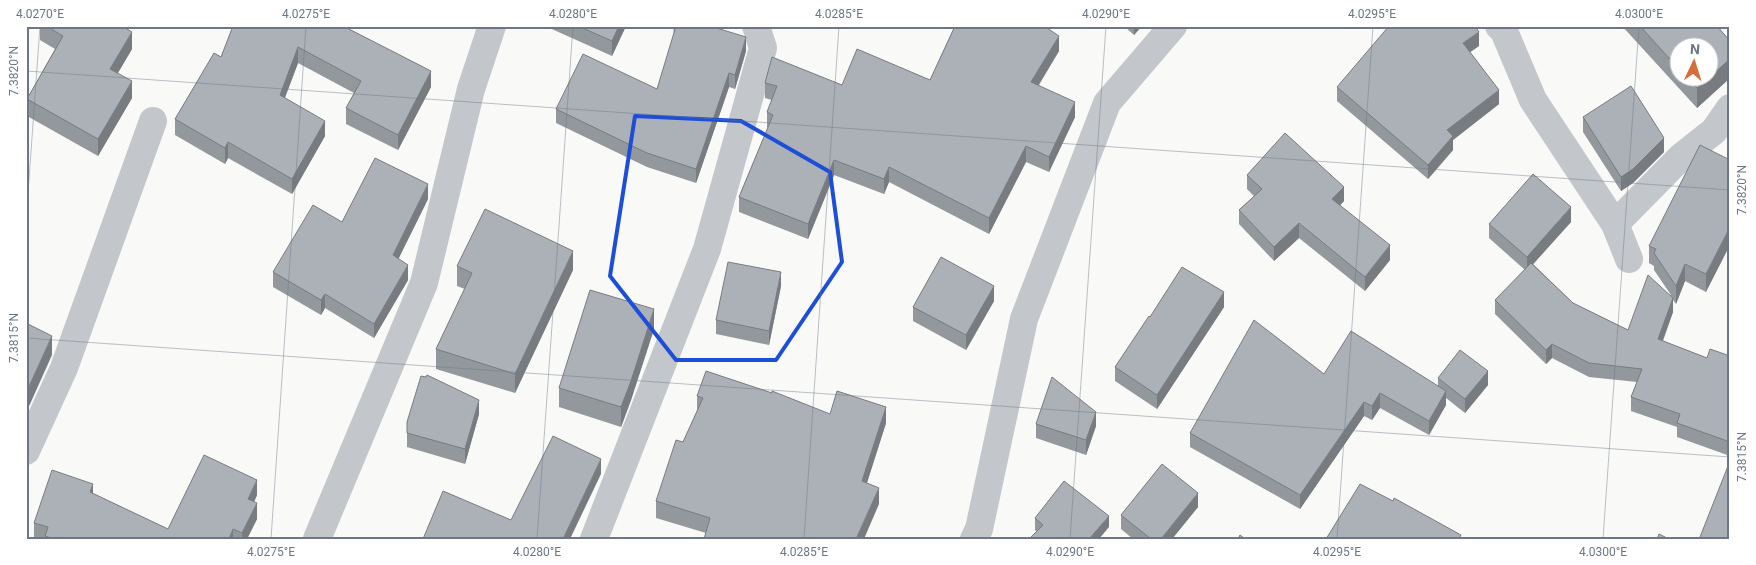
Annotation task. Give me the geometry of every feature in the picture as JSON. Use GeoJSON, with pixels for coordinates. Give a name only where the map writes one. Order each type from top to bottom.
{"type":"FeatureCollection","features":[{"type":"Feature","properties":{"kind":"street"},"geometry":{"type":"LineString","coordinates":[[317,539],[424,284],[471,89],[492,26]]}},
{"type":"Feature","properties":{"kind":"street"},"geometry":{"type":"LineString","coordinates":[[594,539],[707,249],[760,37],[779,26]]}},
{"type":"Feature","properties":{"kind":"street"},"geometry":{"type":"LineString","coordinates":[[974,539],[979,529],[1024,319],[1106,103],[1173,26]]}},
{"type":"Feature","properties":{"kind":"street"},"geometry":{"type":"LineString","coordinates":[[1499,26],[1504,31],[1533,100],[1615,224],[1629,259]]}},
{"type":"Feature","properties":{"kind":"street"},"geometry":{"type":"LineString","coordinates":[[1615,224],[1680,157],[1714,131],[1730,108]]}},
{"type":"Feature","properties":{"kind":"street"},"geometry":{"type":"LineString","coordinates":[[26,451],[64,368],[153,121]]}},
{"type":"Feature","properties":{"kind":"highlighted area"},"geometry":{"type":"Polygon","coordinates":[[[635,116],[741,121],[830,172],[842,262],[776,360],[676,360],[610,276],[635,116]]]}},
{"type":"Feature","properties":{"kind":"building"},"geometry":{"type":"Polygon","coordinates":[[[46,26],[122,26],[132,32],[110,69],[132,81],[98,139],[27,99],[63,36],[46,26]]]}},
{"type":"Feature","properties":{"kind":"building"},"geometry":{"type":"Polygon","coordinates":[[[233,26],[343,26],[431,71],[398,135],[346,108],[361,81],[298,47],[280,95],[325,121],[292,179],[228,142],[225,148],[175,119],[214,53],[221,57],[233,26]]]}},
{"type":"Feature","properties":{"kind":"building"},"geometry":{"type":"Polygon","coordinates":[[[578,26],[619,26],[612,41],[578,26]]]}},
{"type":"Feature","properties":{"kind":"building"},"geometry":{"type":"Polygon","coordinates":[[[676,26],[710,26],[746,37],[735,75],[729,73],[696,169],[647,153],[556,109],[583,54],[657,89],[676,26]]]}},
{"type":"Feature","properties":{"kind":"building"},"geometry":{"type":"Polygon","coordinates":[[[955,26],[1044,26],[1059,36],[1031,82],[1075,102],[1049,157],[1026,146],[989,218],[889,167],[884,179],[834,160],[808,224],[739,197],[773,115],[767,112],[777,86],[765,83],[772,57],[842,85],[857,49],[930,80],[955,26]]]}},
{"type":"Feature","properties":{"kind":"building"},"geometry":{"type":"Polygon","coordinates":[[[1389,26],[1475,26],[1479,32],[1463,43],[1499,90],[1447,130],[1453,136],[1428,165],[1337,87],[1389,26]]]}},
{"type":"Feature","properties":{"kind":"building"},"geometry":{"type":"Polygon","coordinates":[[[1640,26],[1717,26],[1730,41],[1730,59],[1718,70],[1718,38],[1668,38],[1668,57],[1640,26]]]}},
{"type":"Feature","properties":{"kind":"building"},"geometry":{"type":"Polygon","coordinates":[[[1631,86],[1664,138],[1633,169],[1621,177],[1583,117],[1631,86]]]}},
{"type":"Feature","properties":{"kind":"building"},"geometry":{"type":"Polygon","coordinates":[[[1285,133],[1344,187],[1332,199],[1390,245],[1365,277],[1299,223],[1274,247],[1239,210],[1262,189],[1247,175],[1285,133]]]}},
{"type":"Feature","properties":{"kind":"building"},"geometry":{"type":"Polygon","coordinates":[[[1700,145],[1730,160],[1730,227],[1706,274],[1685,264],[1676,286],[1654,253],[1656,249],[1649,246],[1700,145]]]}},
{"type":"Feature","properties":{"kind":"building"},"geometry":{"type":"Polygon","coordinates":[[[375,158],[428,184],[393,255],[408,265],[374,324],[325,294],[321,300],[273,272],[313,205],[342,222],[375,158]]]}},
{"type":"Feature","properties":{"kind":"building"},"geometry":{"type":"Polygon","coordinates":[[[1533,174],[1571,207],[1527,257],[1489,224],[1533,174]]]}},
{"type":"Feature","properties":{"kind":"building"},"geometry":{"type":"Polygon","coordinates":[[[485,209],[573,251],[515,374],[436,349],[472,273],[457,266],[485,209]]]}},
{"type":"Feature","properties":{"kind":"building"},"geometry":{"type":"Polygon","coordinates":[[[941,257],[994,286],[966,335],[913,307],[941,257]]]}},
{"type":"Feature","properties":{"kind":"building"},"geometry":{"type":"Polygon","coordinates":[[[728,262],[781,272],[769,331],[716,320],[728,262]]]}},
{"type":"Feature","properties":{"kind":"building"},"geometry":{"type":"Polygon","coordinates":[[[1531,263],[1573,303],[1628,330],[1648,275],[1673,298],[1658,339],[1707,358],[1710,349],[1730,356],[1730,442],[1677,423],[1680,414],[1631,397],[1642,369],[1589,363],[1552,344],[1546,350],[1495,300],[1531,263]]]}},
{"type":"Feature","properties":{"kind":"building"},"geometry":{"type":"Polygon","coordinates":[[[1182,267],[1224,292],[1157,395],[1115,367],[1182,267]]]}},
{"type":"Feature","properties":{"kind":"building"},"geometry":{"type":"Polygon","coordinates":[[[590,290],[654,309],[621,407],[559,388],[590,290]]]}},
{"type":"Feature","properties":{"kind":"building"},"geometry":{"type":"Polygon","coordinates":[[[1254,320],[1324,374],[1351,331],[1446,391],[1429,421],[1380,393],[1372,406],[1364,402],[1300,495],[1190,433],[1254,320]]]}},
{"type":"Feature","properties":{"kind":"building"},"geometry":{"type":"Polygon","coordinates":[[[26,323],[52,336],[26,393],[26,323]]]}},
{"type":"Feature","properties":{"kind":"building"},"geometry":{"type":"Polygon","coordinates":[[[1460,350],[1488,371],[1465,399],[1438,378],[1460,350]]]}},
{"type":"Feature","properties":{"kind":"building"},"geometry":{"type":"Polygon","coordinates":[[[706,371],[772,393],[772,391],[830,414],[837,391],[886,407],[862,481],[879,488],[856,539],[704,539],[710,518],[656,501],[676,440],[683,442],[703,398],[697,396],[706,371]]]}},
{"type":"Feature","properties":{"kind":"building"},"geometry":{"type":"Polygon","coordinates":[[[427,375],[479,400],[465,449],[407,433],[407,422],[421,376],[426,377],[427,375]]]}},
{"type":"Feature","properties":{"kind":"building"},"geometry":{"type":"Polygon","coordinates":[[[1052,377],[1096,412],[1086,440],[1036,424],[1052,377]]]}},
{"type":"Feature","properties":{"kind":"building"},"geometry":{"type":"Polygon","coordinates":[[[553,436],[601,459],[563,539],[423,539],[443,491],[511,520],[553,436]]]}},
{"type":"Feature","properties":{"kind":"building"},"geometry":{"type":"Polygon","coordinates":[[[204,455],[257,480],[248,499],[257,503],[242,533],[233,529],[229,539],[54,539],[45,536],[48,527],[34,523],[52,470],[93,484],[90,492],[168,529],[204,455]]]}},
{"type":"Feature","properties":{"kind":"building"},"geometry":{"type":"Polygon","coordinates":[[[1730,461],[1730,539],[1706,539],[1700,537],[1730,461]]]}},
{"type":"Feature","properties":{"kind":"building"},"geometry":{"type":"Polygon","coordinates":[[[1162,464],[1198,493],[1161,539],[1151,539],[1121,515],[1162,464]]]}},
{"type":"Feature","properties":{"kind":"building"},"geometry":{"type":"Polygon","coordinates":[[[1064,481],[1109,516],[1089,539],[1029,539],[1043,525],[1035,518],[1064,481]]]}},
{"type":"Feature","properties":{"kind":"building"},"geometry":{"type":"Polygon","coordinates":[[[1360,484],[1393,501],[1394,498],[1461,535],[1459,539],[1326,539],[1360,484]]]}},
{"type":"Feature","properties":{"kind":"building"},"geometry":{"type":"Polygon","coordinates":[[[1659,534],[1669,539],[1657,539],[1659,534]]]}}]}
